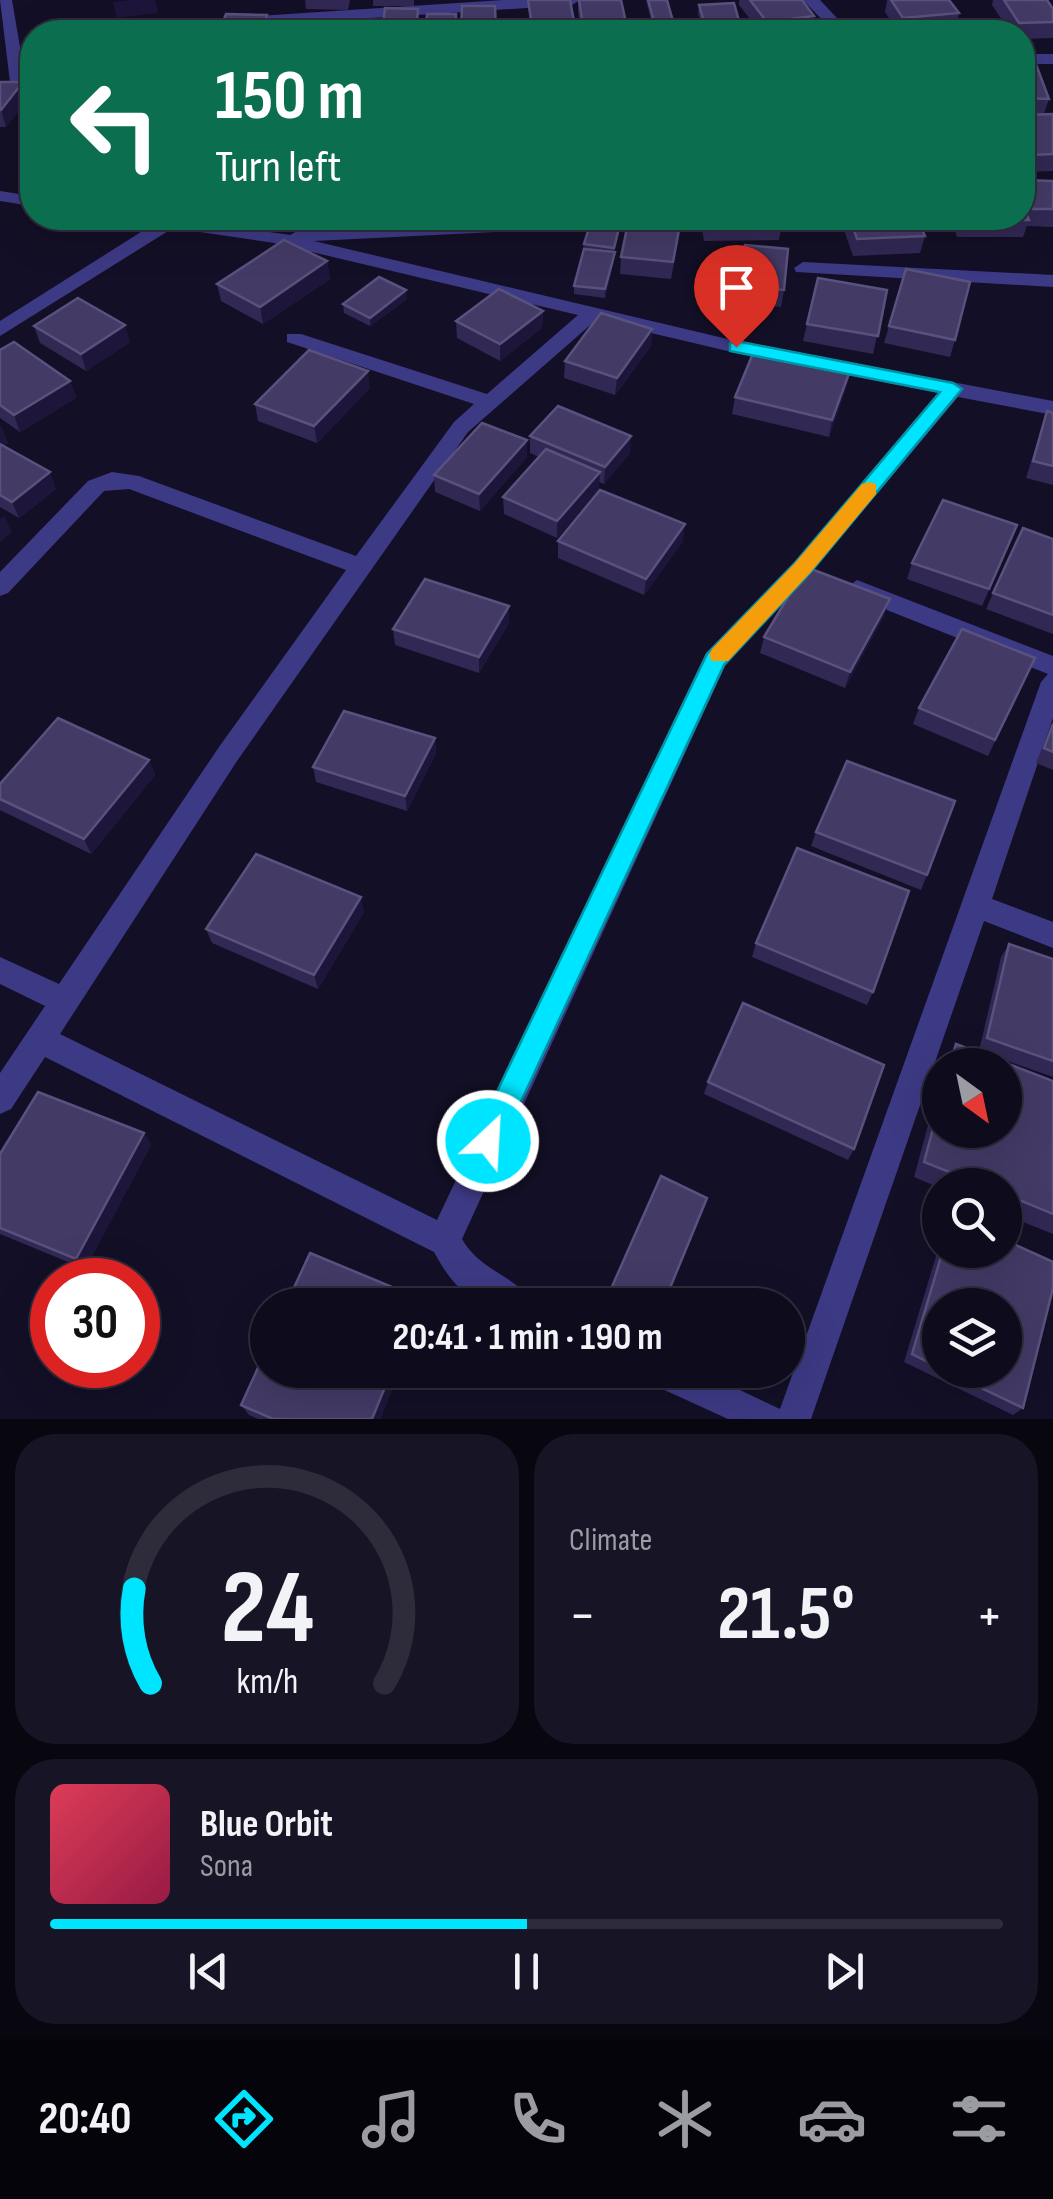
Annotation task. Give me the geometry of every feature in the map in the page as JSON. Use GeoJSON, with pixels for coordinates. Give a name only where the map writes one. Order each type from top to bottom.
{"type":"FeatureCollection","features":[{"type":"Feature","properties":{"kind":"street"},"geometry":{"type":"LineString","coordinates":[[4,0],[17,82]]}},
{"type":"Feature","properties":{"kind":"street"},"geometry":{"type":"LineString","coordinates":[[292,20],[572,0]]}},
{"type":"Feature","properties":{"kind":"street"},"geometry":{"type":"LineString","coordinates":[[812,0],[831,20]]}},
{"type":"Feature","properties":{"kind":"street"},"geometry":{"type":"LineString","coordinates":[[11,37],[20,37]]}},
{"type":"Feature","properties":{"kind":"street"},"geometry":{"type":"LineString","coordinates":[[2,327],[157,230]]}},
{"type":"Feature","properties":{"kind":"street"},"geometry":{"type":"LineString","coordinates":[[222,230],[274,238],[590,315],[1053,408]]}},
{"type":"Feature","properties":{"kind":"street"},"geometry":{"type":"LineString","coordinates":[[274,238],[433,230]]}},
{"type":"Feature","properties":{"kind":"street"},"geometry":{"type":"LineString","coordinates":[[803,268],[1053,280]]}},
{"type":"Feature","properties":{"kind":"street"},"geometry":{"type":"LineString","coordinates":[[0,1098],[228,754],[461,427],[590,315]]}},
{"type":"Feature","properties":{"kind":"street"},"geometry":{"type":"LineString","coordinates":[[294,338],[490,402]]}},
{"type":"Feature","properties":{"kind":"street"},"geometry":{"type":"LineString","coordinates":[[445,1240],[715,660],[820,575],[953,389]]}},
{"type":"Feature","properties":{"kind":"street"},"geometry":{"type":"LineString","coordinates":[[0,587],[96,486],[112,480],[131,481],[361,568]]}},
{"type":"Feature","properties":{"kind":"street"},"geometry":{"type":"LineString","coordinates":[[820,575],[1053,666]]}},
{"type":"Feature","properties":{"kind":"street"},"geometry":{"type":"LineString","coordinates":[[794,1419],[1053,682]]}},
{"type":"Feature","properties":{"kind":"street"},"geometry":{"type":"LineString","coordinates":[[976,905],[1053,936]]}},
{"type":"Feature","properties":{"kind":"street"},"geometry":{"type":"LineString","coordinates":[[0,970],[64,1001]]}},
{"type":"Feature","properties":{"kind":"street"},"geometry":{"type":"LineString","coordinates":[[40,1039],[445,1240],[462,1270],[490,1288]]}},
{"type":"Feature","properties":{"kind":"street"},"geometry":{"type":"LineString","coordinates":[[699,1388],[767,1419]]}},
{"type":"Feature","properties":{"kind":"building"},"geometry":{"type":"Polygon","coordinates":[[[528,0],[570,0],[574,20],[531,20],[528,0]]]}},
{"type":"Feature","properties":{"kind":"building"},"geometry":{"type":"Polygon","coordinates":[[[579,0],[621,0],[625,20],[582,20],[579,0]]]}},
{"type":"Feature","properties":{"kind":"building"},"geometry":{"type":"Polygon","coordinates":[[[648,0],[667,0],[673,20],[654,20],[648,0]]]}},
{"type":"Feature","properties":{"kind":"building"},"geometry":{"type":"Polygon","coordinates":[[[750,0],[802,0],[814,16],[783,20],[765,20],[750,0]]]}},
{"type":"Feature","properties":{"kind":"building"},"geometry":{"type":"Polygon","coordinates":[[[891,0],[949,0],[959,13],[903,18],[891,0]]]}},
{"type":"Feature","properties":{"kind":"building"},"geometry":{"type":"Polygon","coordinates":[[[1004,0],[1047,0],[1053,9],[1053,22],[1017,20],[1004,0]]]}},
{"type":"Feature","properties":{"kind":"building"},"geometry":{"type":"Polygon","coordinates":[[[734,3],[739,20],[703,20],[699,5],[734,3]]]}},
{"type":"Feature","properties":{"kind":"building"},"geometry":{"type":"Polygon","coordinates":[[[462,6],[495,6],[496,20],[461,20],[462,6]]]}},
{"type":"Feature","properties":{"kind":"building"},"geometry":{"type":"Polygon","coordinates":[[[385,8],[418,9],[417,20],[384,20],[385,8]]]}},
{"type":"Feature","properties":{"kind":"building"},"geometry":{"type":"Polygon","coordinates":[[[226,14],[267,15],[266,20],[224,20],[226,14]]]}},
{"type":"Feature","properties":{"kind":"building"},"geometry":{"type":"Polygon","coordinates":[[[427,14],[456,14],[456,20],[427,20],[427,14]]]}},
{"type":"Feature","properties":{"kind":"building"},"geometry":{"type":"Polygon","coordinates":[[[1035,62],[1049,99],[1035,98],[1035,62]]]}},
{"type":"Feature","properties":{"kind":"building"},"geometry":{"type":"Polygon","coordinates":[[[0,82],[20,82],[20,86],[0,110],[0,82]]]}},
{"type":"Feature","properties":{"kind":"building"},"geometry":{"type":"Polygon","coordinates":[[[1053,114],[1053,154],[1035,155],[1035,115],[1053,114]]]}},
{"type":"Feature","properties":{"kind":"building"},"geometry":{"type":"Polygon","coordinates":[[[1035,180],[1053,181],[1053,209],[1035,209],[1035,180]]]}},
{"type":"Feature","properties":{"kind":"building"},"geometry":{"type":"Polygon","coordinates":[[[588,230],[618,230],[614,248],[584,244],[588,230]]]}},
{"type":"Feature","properties":{"kind":"building"},"geometry":{"type":"Polygon","coordinates":[[[627,230],[679,230],[673,262],[621,257],[627,230]]]}},
{"type":"Feature","properties":{"kind":"building"},"geometry":{"type":"Polygon","coordinates":[[[854,230],[922,230],[925,236],[857,239],[854,230]]]}},
{"type":"Feature","properties":{"kind":"building"},"geometry":{"type":"Polygon","coordinates":[[[284,240],[327,261],[260,307],[217,284],[284,240]]]}},
{"type":"Feature","properties":{"kind":"building"},"geometry":{"type":"Polygon","coordinates":[[[745,245],[788,249],[784,290],[741,286],[745,245]]]}},
{"type":"Feature","properties":{"kind":"building"},"geometry":{"type":"Polygon","coordinates":[[[584,249],[615,252],[605,289],[574,286],[584,249]]]}},
{"type":"Feature","properties":{"kind":"building"},"geometry":{"type":"Polygon","coordinates":[[[906,269],[970,282],[955,340],[889,326],[906,269]]]}},
{"type":"Feature","properties":{"kind":"building"},"geometry":{"type":"Polygon","coordinates":[[[379,277],[406,290],[370,318],[343,304],[379,277]]]}},
{"type":"Feature","properties":{"kind":"building"},"geometry":{"type":"Polygon","coordinates":[[[818,278],[887,290],[878,336],[807,324],[818,278]]]}},
{"type":"Feature","properties":{"kind":"building"},"geometry":{"type":"Polygon","coordinates":[[[499,289],[543,311],[500,344],[456,321],[499,289]]]}},
{"type":"Feature","properties":{"kind":"building"},"geometry":{"type":"Polygon","coordinates":[[[78,298],[125,325],[81,354],[34,326],[78,298]]]}},
{"type":"Feature","properties":{"kind":"building"},"geometry":{"type":"Polygon","coordinates":[[[601,313],[652,329],[617,378],[565,361],[601,313]]]}},
{"type":"Feature","properties":{"kind":"building"},"geometry":{"type":"Polygon","coordinates":[[[14,342],[70,381],[14,415],[0,405],[0,350],[14,342]]]}},
{"type":"Feature","properties":{"kind":"building"},"geometry":{"type":"Polygon","coordinates":[[[756,346],[851,368],[832,420],[735,397],[756,346]]]}},
{"type":"Feature","properties":{"kind":"building"},"geometry":{"type":"Polygon","coordinates":[[[309,350],[368,371],[314,426],[255,404],[309,350]]]}},
{"type":"Feature","properties":{"kind":"building"},"geometry":{"type":"Polygon","coordinates":[[[558,406],[631,436],[605,467],[530,436],[558,406]]]}},
{"type":"Feature","properties":{"kind":"building"},"geometry":{"type":"Polygon","coordinates":[[[1047,411],[1053,413],[1053,466],[1033,461],[1047,411]]]}},
{"type":"Feature","properties":{"kind":"building"},"geometry":{"type":"Polygon","coordinates":[[[482,423],[527,440],[479,494],[434,475],[482,423]]]}},
{"type":"Feature","properties":{"kind":"building"},"geometry":{"type":"Polygon","coordinates":[[[0,444],[50,472],[12,502],[0,495],[0,444]]]}},
{"type":"Feature","properties":{"kind":"building"},"geometry":{"type":"Polygon","coordinates":[[[546,449],[600,472],[557,521],[503,497],[546,449]]]}},
{"type":"Feature","properties":{"kind":"building"},"geometry":{"type":"Polygon","coordinates":[[[600,490],[685,524],[646,579],[558,541],[600,490]]]}},
{"type":"Feature","properties":{"kind":"building"},"geometry":{"type":"Polygon","coordinates":[[[943,500],[1017,525],[989,589],[912,563],[943,500]]]}},
{"type":"Feature","properties":{"kind":"building"},"geometry":{"type":"Polygon","coordinates":[[[1023,528],[1053,539],[1053,615],[993,593],[1023,528]]]}},
{"type":"Feature","properties":{"kind":"building"},"geometry":{"type":"Polygon","coordinates":[[[806,567],[890,599],[850,672],[764,637],[806,567]]]}},
{"type":"Feature","properties":{"kind":"building"},"geometry":{"type":"Polygon","coordinates":[[[425,579],[509,606],[479,657],[393,629],[425,579]]]}},
{"type":"Feature","properties":{"kind":"building"},"geometry":{"type":"Polygon","coordinates":[[[962,629],[1035,658],[995,740],[919,708],[962,629]]]}},
{"type":"Feature","properties":{"kind":"building"},"geometry":{"type":"Polygon","coordinates":[[[344,711],[435,738],[405,796],[313,767],[344,711]]]}},
{"type":"Feature","properties":{"kind":"building"},"geometry":{"type":"Polygon","coordinates":[[[58,718],[149,760],[84,839],[0,799],[0,784],[58,718]]]}},
{"type":"Feature","properties":{"kind":"building"},"geometry":{"type":"Polygon","coordinates":[[[1053,724],[1053,752],[1044,748],[1053,724]]]}},
{"type":"Feature","properties":{"kind":"building"},"geometry":{"type":"Polygon","coordinates":[[[847,761],[955,801],[927,875],[816,832],[847,761]]]}},
{"type":"Feature","properties":{"kind":"building"},"geometry":{"type":"Polygon","coordinates":[[[797,848],[909,891],[873,992],[756,943],[797,848]]]}},
{"type":"Feature","properties":{"kind":"building"},"geometry":{"type":"Polygon","coordinates":[[[256,854],[361,897],[314,975],[206,929],[256,854]]]}},
{"type":"Feature","properties":{"kind":"building"},"geometry":{"type":"Polygon","coordinates":[[[1009,944],[1053,959],[1053,1061],[987,1038],[1009,944]]]}},
{"type":"Feature","properties":{"kind":"building"},"geometry":{"type":"Polygon","coordinates":[[[743,1003],[884,1065],[854,1149],[708,1082],[743,1003]]]}},
{"type":"Feature","properties":{"kind":"building"},"geometry":{"type":"Polygon","coordinates":[[[1022,1069],[1053,1081],[1053,1214],[1022,1201],[1022,1168],[939,1168],[924,1162],[928,1148],[1022,1148],[1022,1069]]]}},
{"type":"Feature","properties":{"kind":"building"},"geometry":{"type":"Polygon","coordinates":[[[38,1092],[144,1133],[77,1258],[0,1228],[0,1154],[38,1092]]]}},
{"type":"Feature","properties":{"kind":"building"},"geometry":{"type":"Polygon","coordinates":[[[661,1176],[707,1198],[670,1288],[611,1288],[661,1176]]]}},
{"type":"Feature","properties":{"kind":"building"},"geometry":{"type":"Polygon","coordinates":[[[1022,1248],[1053,1262],[1053,1288],[1023,1408],[981,1388],[1022,1388],[1022,1288],[932,1288],[938,1268],[1022,1268],[1022,1248]]]}},
{"type":"Feature","properties":{"kind":"building"},"geometry":{"type":"Polygon","coordinates":[[[310,1253],[394,1288],[294,1288],[310,1253]]]}},
{"type":"Feature","properties":{"kind":"building"},"geometry":{"type":"Polygon","coordinates":[[[922,1320],[922,1359],[912,1354],[922,1320]]]}},
{"type":"Feature","properties":{"kind":"building"},"geometry":{"type":"Polygon","coordinates":[[[250,1385],[385,1388],[372,1419],[273,1419],[241,1405],[250,1385]]]}},
{"type":"Feature","properties":{"kind":"slow traffic"},"geometry":{"type":"LineString","coordinates":[[720,655],[869,489]]}},
{"type":"Feature","properties":{"kind":"route"},"geometry":{"type":"LineString","coordinates":[[488,1141],[715,660],[802,568],[953,389],[736,347]]}}]}
